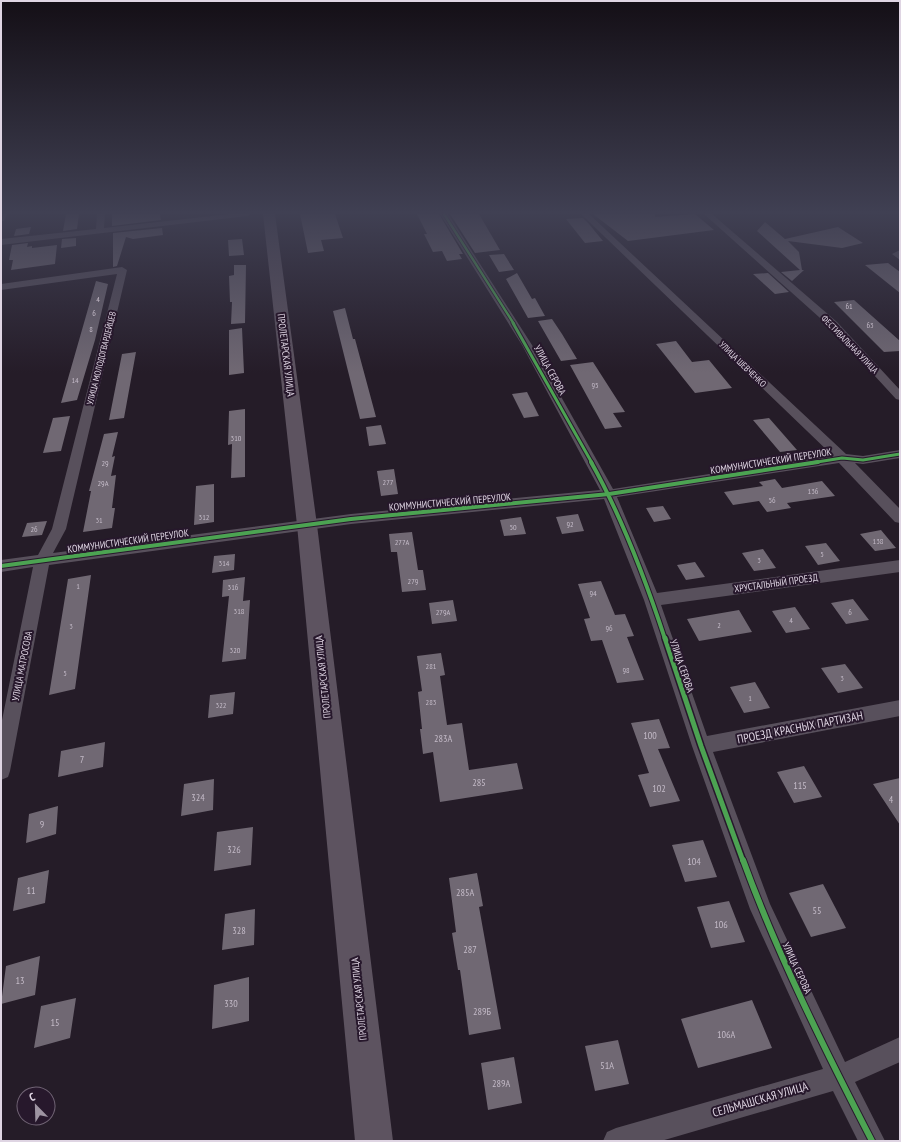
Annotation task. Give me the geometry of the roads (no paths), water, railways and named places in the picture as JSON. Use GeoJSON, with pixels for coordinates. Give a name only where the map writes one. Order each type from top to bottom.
{"type":"FeatureCollection","features":[{"type":"Feature","properties":{"kind":"main road","name":"ПРОЛЕТАРСКАЯ УЛИЦА"},"geometry":{"type":"LineString","coordinates":[[276,267],[307,525],[374,1141]]}},
{"type":"Feature","properties":{"kind":"street","name":"УЛИЦА СЕРОВА"},"geometry":{"type":"LineString","coordinates":[[478,267],[527,345],[609,494],[652,600],[701,746],[761,909],[839,1077],[872,1141]]}},
{"type":"Feature","properties":{"kind":"street","name":"УЛИЦА ШЕВЧЕНКО"},"geometry":{"type":"LineString","coordinates":[[641,267],[842,458],[900,518]]}},
{"type":"Feature","properties":{"kind":"street","name":"ФЕСТИВАЛЬНАЯ УЛИЦА"},"geometry":{"type":"LineString","coordinates":[[769,267],[833,324],[900,397]]}},
{"type":"Feature","properties":{"kind":"street","name":"УЛИЦА МОЛОДОГВАРДЕЙЦЕВ"},"geometry":{"type":"LineString","coordinates":[[1,287],[122,270],[60,529],[42,561]]}},
{"type":"Feature","properties":{"kind":"street","name":"КОММУНИСТИЧЕСКИЙ ПЕРЕУЛОК"},"geometry":{"type":"LineString","coordinates":[[1,566],[350,519],[609,494],[842,458],[863,460],[900,454]]}},
{"type":"Feature","properties":{"kind":"street","name":"УЛИЦА МАТРОСОВА"},"geometry":{"type":"LineString","coordinates":[[1,771],[42,561]]}},
{"type":"Feature","properties":{"kind":"street","name":"ХРУСТАЛЬНЫЙ ПРОЕЗД"},"geometry":{"type":"LineString","coordinates":[[652,600],[900,566]]}},
{"type":"Feature","properties":{"kind":"street","name":"ПРОЕЗД КРАСНЫХ ПАРТИЗАН"},"geometry":{"type":"LineString","coordinates":[[701,746],[900,708]]}},
{"type":"Feature","properties":{"kind":"street","name":"СЕЛЬМАШСКАЯ УЛИЦА"},"geometry":{"type":"LineString","coordinates":[[616,1141],[839,1077],[900,1049]]}}]}
